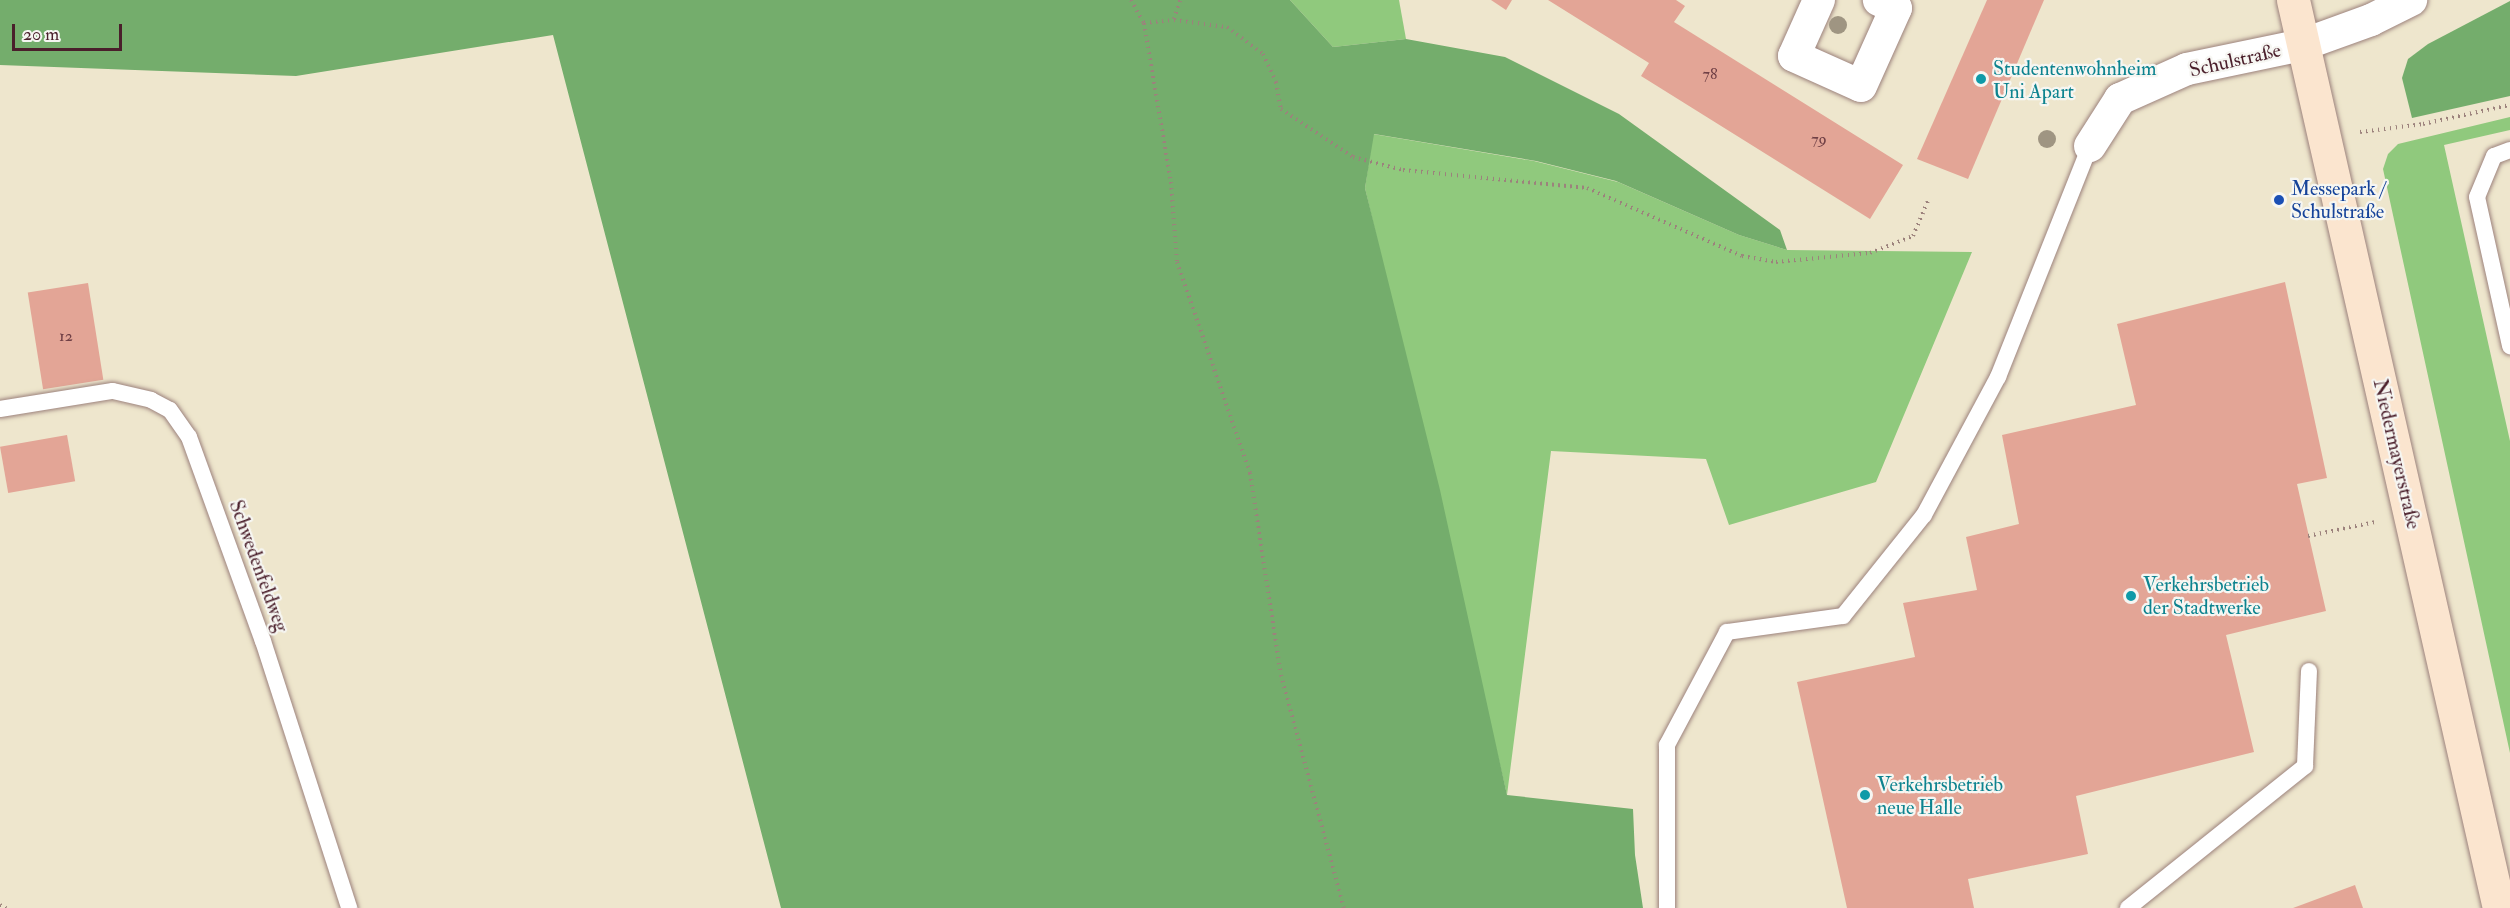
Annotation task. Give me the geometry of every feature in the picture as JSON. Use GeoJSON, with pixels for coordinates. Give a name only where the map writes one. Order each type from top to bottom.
{"type":"FeatureCollection","features":[{"type":"Feature","properties":{"kind":"main road","name":"Niedermayerstraße"},"geometry":{"type":"LineString","coordinates":[[2294,0],[2302,45],[2326,136],[2499,908]]}},
{"type":"Feature","properties":{"kind":"street"},"geometry":{"type":"LineString","coordinates":[[1820,0],[1794,56],[1861,86],[1896,8],[1879,0]]}},
{"type":"Feature","properties":{"kind":"street","name":"Schulstraße"},"geometry":{"type":"LineString","coordinates":[[2090,146],[2120,99],[2187,69],[2302,45],[2372,20],[2412,0]]}},
{"type":"Feature","properties":{"kind":"lane"},"geometry":{"type":"LineString","coordinates":[[1667,908],[1667,745],[1727,632],[1843,616],[1924,515],[1998,377],[2090,146]]}},
{"type":"Feature","properties":{"kind":"lane"},"geometry":{"type":"LineString","coordinates":[[2510,150],[2494,156],[2477,197],[2510,346]]}},
{"type":"Feature","properties":{"kind":"lane","name":"Schwedenfeldweg"},"geometry":{"type":"LineString","coordinates":[[0,409],[113,391],[151,400],[170,410],[189,437],[236,563],[349,908]]}},
{"type":"Feature","properties":{"kind":"lane"},"geometry":{"type":"LineString","coordinates":[[2128,908],[2306,766],[2309,670]]}},
{"type":"Feature","properties":{"kind":"path"},"geometry":{"type":"LineString","coordinates":[[1131,0],[1144,23],[1171,182],[1177,262],[1250,473],[1281,675],[1344,908]]}},
{"type":"Feature","properties":{"kind":"path"},"geometry":{"type":"LineString","coordinates":[[1174,20],[1180,0]]}},
{"type":"Feature","properties":{"kind":"path"},"geometry":{"type":"LineString","coordinates":[[1144,23],[1174,20],[1227,27],[1263,54],[1276,82],[1281,109],[1353,157],[1403,170],[1587,188],[1742,256],[1776,262],[1870,253],[1913,236],[1928,201]]}},
{"type":"Feature","properties":{"kind":"path"},"geometry":{"type":"LineString","coordinates":[[2326,136],[2423,124],[2510,105]]}},
{"type":"Feature","properties":{"kind":"path"},"geometry":{"type":"LineString","coordinates":[[2308,536],[2410,514]]}},
{"type":"Feature","properties":{"kind":"path"},"geometry":{"type":"LineString","coordinates":[[0,905],[6,908]]}},
{"type":"Feature","properties":{"kind":"green space"},"geometry":{"type":"Polygon","coordinates":[[[0,0],[1290,0],[1333,47],[1406,39],[1505,57],[1619,114],[1780,230],[1787,250],[1739,235],[1616,181],[1536,161],[1374,134],[1365,188],[1440,490],[1507,795],[1633,809],[1635,855],[1643,908],[781,908],[553,35],[296,76],[0,65],[0,0]]]}},
{"type":"Feature","properties":{"kind":"green space"},"geometry":{"type":"Polygon","coordinates":[[[1290,0],[1399,0],[1406,39],[1333,47],[1290,0]]]}},
{"type":"Feature","properties":{"kind":"green space"},"geometry":{"type":"Polygon","coordinates":[[[2510,1],[2510,96],[2412,118],[2402,78],[2408,59],[2428,44],[2510,1]]]}},
{"type":"Feature","properties":{"kind":"green space"},"geometry":{"type":"Polygon","coordinates":[[[2510,117],[2510,130],[2444,145],[2510,441],[2510,753],[2383,169],[2388,154],[2398,144],[2510,117]]]}},
{"type":"Feature","properties":{"kind":"green space"},"geometry":{"type":"Polygon","coordinates":[[[1373,134],[1534,161],[1618,182],[1739,235],[1787,250],[1972,252],[1876,482],[1729,525],[1706,459],[1551,451],[1507,795],[1365,188],[1373,134]]]}},
{"type":"Feature","properties":{"kind":"building"},"geometry":{"type":"Polygon","coordinates":[[[1491,0],[1512,0],[1506,10],[1491,0]]]}},
{"type":"Feature","properties":{"kind":"building"},"geometry":{"type":"Polygon","coordinates":[[[1548,0],[1676,0],[1685,6],[1674,22],[1903,165],[1870,219],[1641,76],[1649,63],[1548,0]]]}},
{"type":"Feature","properties":{"kind":"building","name":"Studentenwohnheim Uni Apart"},"geometry":{"type":"Polygon","coordinates":[[[1987,0],[2044,0],[1968,179],[1917,159],[1987,0]]]}},
{"type":"Feature","properties":{"kind":"building","name":"Verkehrsbetrieb der Stadtwerke"},"geometry":{"type":"Polygon","coordinates":[[[2285,282],[2327,478],[2297,484],[2326,611],[2226,635],[2254,752],[2076,796],[2088,854],[1968,879],[1974,908],[1847,908],[1797,682],[1915,657],[1903,603],[1977,590],[1966,537],[2019,524],[2002,435],[2136,405],[2117,324],[2285,282]]]}},
{"type":"Feature","properties":{"kind":"building"},"geometry":{"type":"Polygon","coordinates":[[[88,283],[103,380],[43,389],[28,293],[88,283]]]}},
{"type":"Feature","properties":{"kind":"building"},"geometry":{"type":"Polygon","coordinates":[[[67,435],[75,481],[8,493],[0,447],[67,435]]]}},
{"type":"Feature","properties":{"kind":"building"},"geometry":{"type":"Polygon","coordinates":[[[2355,885],[2363,908],[2293,908],[2355,885]]]}},
{"type":"Feature","properties":{"kind":"place","name":"Studentenwohnheim Uni Apart"},"geometry":{"type":"Point","coordinates":[1981,79]}},
{"type":"Feature","properties":{"kind":"place","name":"Messepark / Schulstraße"},"geometry":{"type":"Point","coordinates":[2279,200]}},
{"type":"Feature","properties":{"kind":"place","name":"Verkehrsbetrieb der Stadtwerke"},"geometry":{"type":"Point","coordinates":[2131,596]}},
{"type":"Feature","properties":{"kind":"place","name":"Verkehrsbetrieb neue Halle"},"geometry":{"type":"Point","coordinates":[1865,795]}}]}
